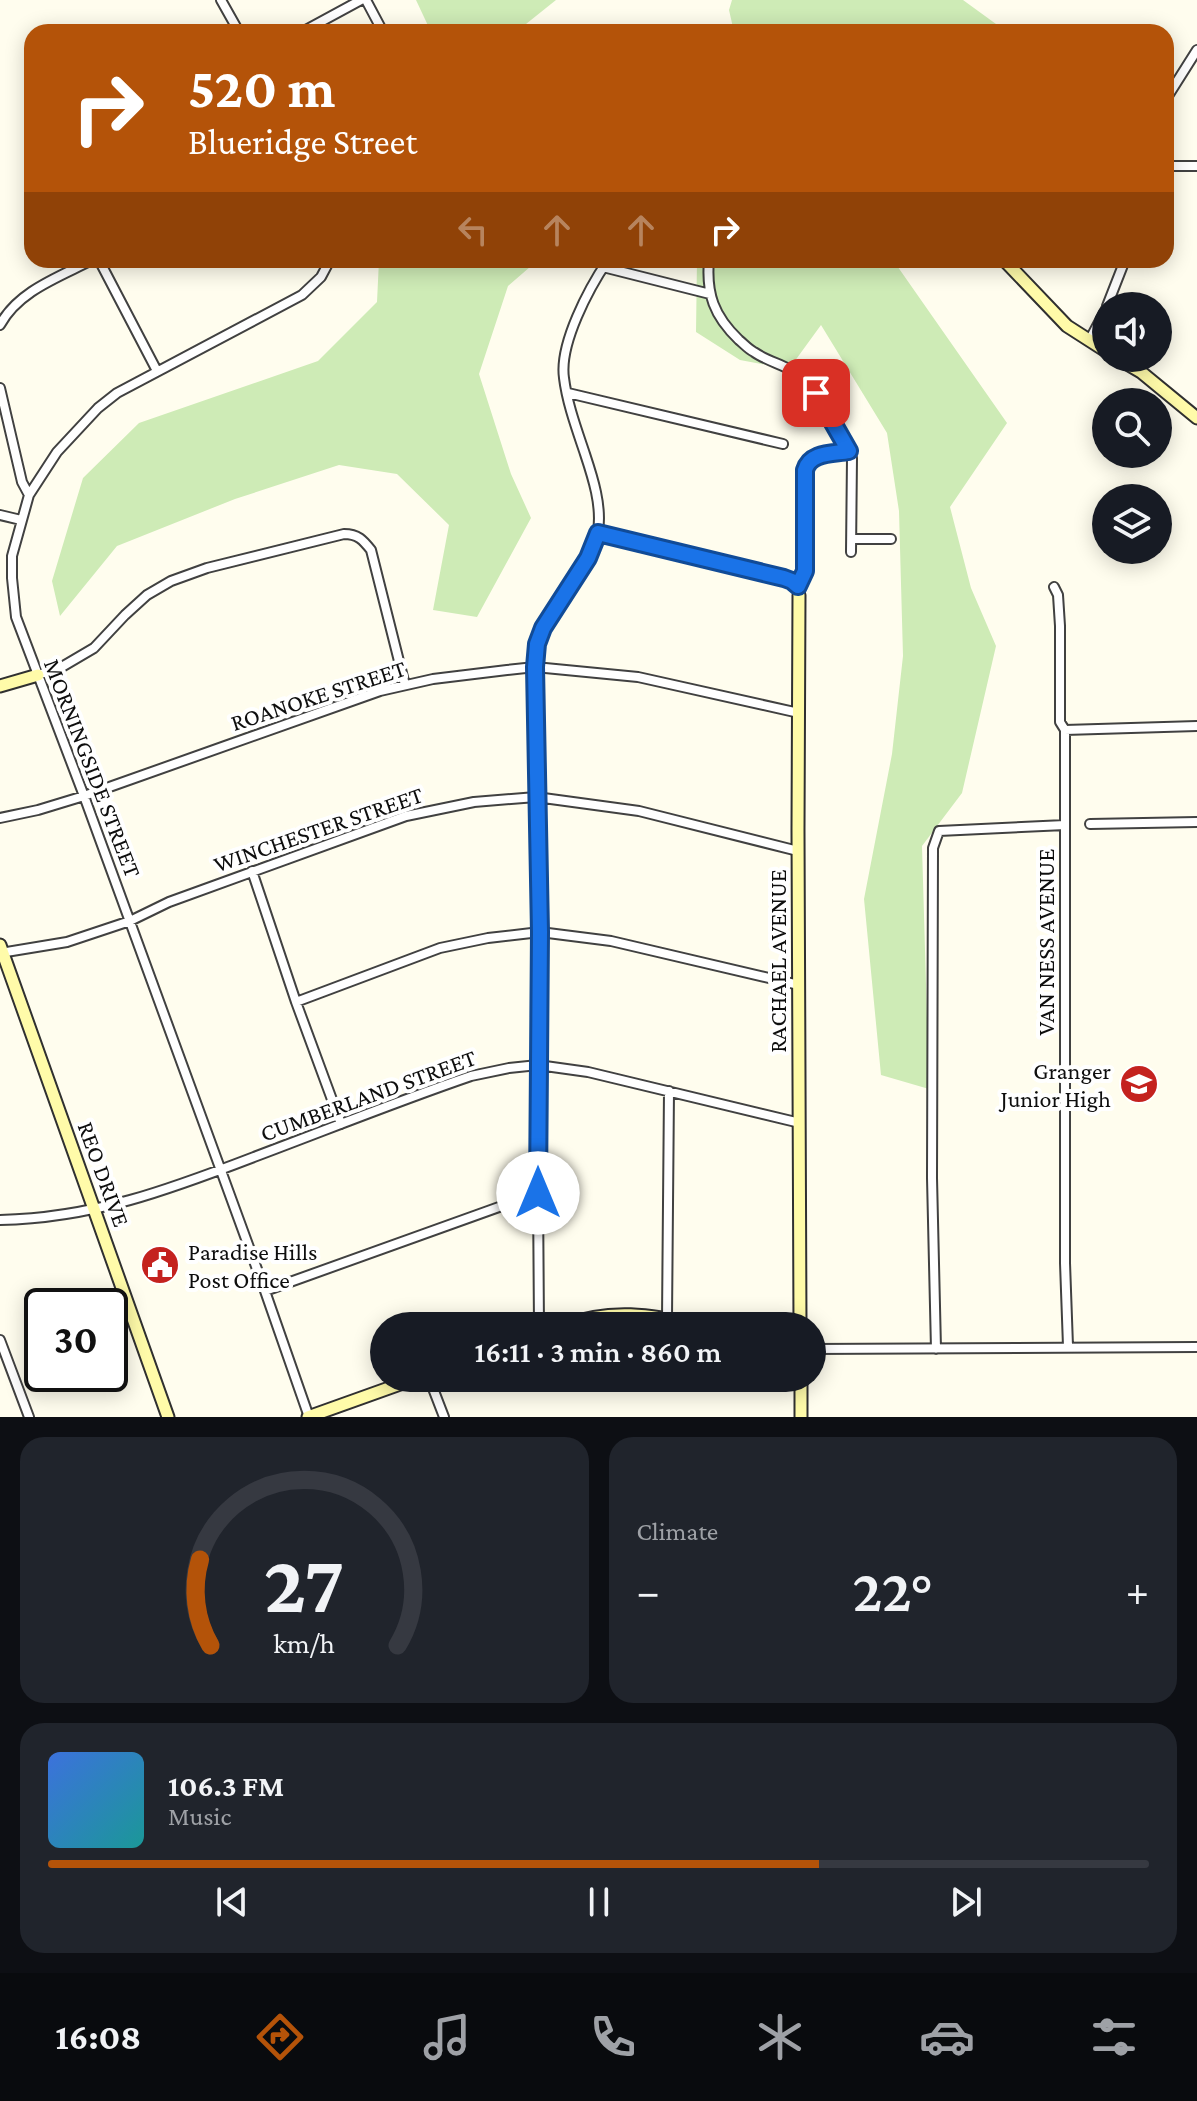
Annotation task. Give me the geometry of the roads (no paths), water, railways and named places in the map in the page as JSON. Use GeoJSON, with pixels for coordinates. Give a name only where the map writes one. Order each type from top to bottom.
{"type":"FeatureCollection","features":[{"type":"Feature","properties":{"kind":"street"},"geometry":{"type":"LineString","coordinates":[[221,0],[234,24]]}},
{"type":"Feature","properties":{"kind":"street"},"geometry":{"type":"LineString","coordinates":[[317,24],[363,0],[378,24]]}},
{"type":"Feature","properties":{"kind":"street"},"geometry":{"type":"LineString","coordinates":[[1174,86],[1197,50]]}},
{"type":"Feature","properties":{"kind":"street"},"geometry":{"type":"LineString","coordinates":[[1174,166],[1197,166]]}},
{"type":"Feature","properties":{"kind":"street"},"geometry":{"type":"LineString","coordinates":[[0,325],[24,297],[77,268]]}},
{"type":"Feature","properties":{"kind":"street"},"geometry":{"type":"LineString","coordinates":[[103,268],[157,371]]}},
{"type":"Feature","properties":{"kind":"street","name":"MORNINGSIDE STREET"},"geometry":{"type":"LineString","coordinates":[[309,1417],[130,921],[16,617],[12,556],[29,495],[57,452],[98,408],[117,393],[302,295],[326,268]]}},
{"type":"Feature","properties":{"kind":"street"},"geometry":{"type":"LineString","coordinates":[[539,1312],[540,932],[535,667],[537,644],[543,628],[588,558],[598,533],[593,479],[564,369],[569,336],[603,268]]}},
{"type":"Feature","properties":{"kind":"street"},"geometry":{"type":"LineString","coordinates":[[619,268],[710,294]]}},
{"type":"Feature","properties":{"kind":"street"},"geometry":{"type":"LineString","coordinates":[[708,268],[710,294],[720,318],[752,352],[789,369]]}},
{"type":"Feature","properties":{"kind":"street"},"geometry":{"type":"LineString","coordinates":[[1012,268],[1067,326],[1092,343]]}},
{"type":"Feature","properties":{"kind":"street"},"geometry":{"type":"LineString","coordinates":[[1113,292],[1122,268]]}},
{"type":"Feature","properties":{"kind":"street"},"geometry":{"type":"LineString","coordinates":[[1089,341],[1092,335]]}},
{"type":"Feature","properties":{"kind":"street"},"geometry":{"type":"LineString","coordinates":[[1141,372],[1197,418]]}},
{"type":"Feature","properties":{"kind":"street"},"geometry":{"type":"LineString","coordinates":[[836,378],[816,393],[852,458],[851,552]]}},
{"type":"Feature","properties":{"kind":"street"},"geometry":{"type":"LineString","coordinates":[[0,388],[22,482],[29,495]]}},
{"type":"Feature","properties":{"kind":"street"},"geometry":{"type":"LineString","coordinates":[[568,393],[783,444]]}},
{"type":"Feature","properties":{"kind":"street"},"geometry":{"type":"LineString","coordinates":[[798,590],[805,571],[807,461],[813,457],[849,451]]}},
{"type":"Feature","properties":{"kind":"street"},"geometry":{"type":"LineString","coordinates":[[0,515],[21,520]]}},
{"type":"Feature","properties":{"kind":"street"},"geometry":{"type":"LineString","coordinates":[[598,533],[784,578],[792,581],[798,590]]}},
{"type":"Feature","properties":{"kind":"street"},"geometry":{"type":"LineString","coordinates":[[0,686],[60,668],[94,648],[147,595],[171,581],[207,568],[344,534],[353,534],[371,550],[405,685]]}},
{"type":"Feature","properties":{"kind":"street"},"geometry":{"type":"LineString","coordinates":[[852,539],[891,539]]}},
{"type":"Feature","properties":{"kind":"street","name":"VAN NESS AVENUE"},"geometry":{"type":"LineString","coordinates":[[1054,587],[1058,595],[1060,626],[1060,722],[1065,730],[1065,1263],[1068,1346]]}},
{"type":"Feature","properties":{"kind":"street","name":"RACHAEL AVENUE"},"geometry":{"type":"LineString","coordinates":[[798,590],[800,1312]]}},
{"type":"Feature","properties":{"kind":"street","name":"ROANOKE STREET"},"geometry":{"type":"LineString","coordinates":[[0,818],[84,796],[380,691],[433,679],[535,667],[638,677],[799,713]]}},
{"type":"Feature","properties":{"kind":"street"},"geometry":{"type":"LineString","coordinates":[[1065,730],[1197,726]]}},
{"type":"Feature","properties":{"kind":"street","name":"WINCHESTER STREET"},"geometry":{"type":"LineString","coordinates":[[1,950],[67,942],[406,816],[474,802],[536,797],[639,811],[798,851]]}},
{"type":"Feature","properties":{"kind":"street"},"geometry":{"type":"LineString","coordinates":[[1090,824],[1197,822]]}},
{"type":"Feature","properties":{"kind":"street"},"geometry":{"type":"LineString","coordinates":[[936,1349],[932,1178],[933,848],[939,831],[1065,825]]}},
{"type":"Feature","properties":{"kind":"street"},"geometry":{"type":"LineString","coordinates":[[252,871],[341,1124]]}},
{"type":"Feature","properties":{"kind":"street"},"geometry":{"type":"LineString","coordinates":[[296,1002],[440,948],[540,932],[611,941],[799,985]]}},
{"type":"Feature","properties":{"kind":"street","name":"REO DRIVE"},"geometry":{"type":"LineString","coordinates":[[1,950],[168,1417]]}},
{"type":"Feature","properties":{"kind":"street","name":"CUMBERLAND STREET"},"geometry":{"type":"LineString","coordinates":[[0,1220],[94,1211],[180,1185],[471,1076],[509,1068],[538,1065],[588,1072],[800,1123]]}},
{"type":"Feature","properties":{"kind":"street"},"geometry":{"type":"LineString","coordinates":[[667,1312],[669,1091]]}},
{"type":"Feature","properties":{"kind":"street"},"geometry":{"type":"LineString","coordinates":[[265,1291],[538,1193]]}},
{"type":"Feature","properties":{"kind":"street"},"geometry":{"type":"LineString","coordinates":[[1,1344],[29,1417]]}},
{"type":"Feature","properties":{"kind":"street"},"geometry":{"type":"LineString","coordinates":[[826,1349],[1197,1347]]}},
{"type":"Feature","properties":{"kind":"street"},"geometry":{"type":"LineString","coordinates":[[309,1417],[378,1392]]}},
{"type":"Feature","properties":{"kind":"street"},"geometry":{"type":"LineString","coordinates":[[434,1392],[444,1417]]}},
{"type":"Feature","properties":{"kind":"street"},"geometry":{"type":"LineString","coordinates":[[801,1392],[801,1417]]}},
{"type":"Feature","properties":{"kind":"place","name":"Granger Junior High"},"geometry":{"type":"Point","coordinates":[1139,1084]}},
{"type":"Feature","properties":{"kind":"place","name":"Paradise Hills Post Office"},"geometry":{"type":"Point","coordinates":[160,1265]}}]}
